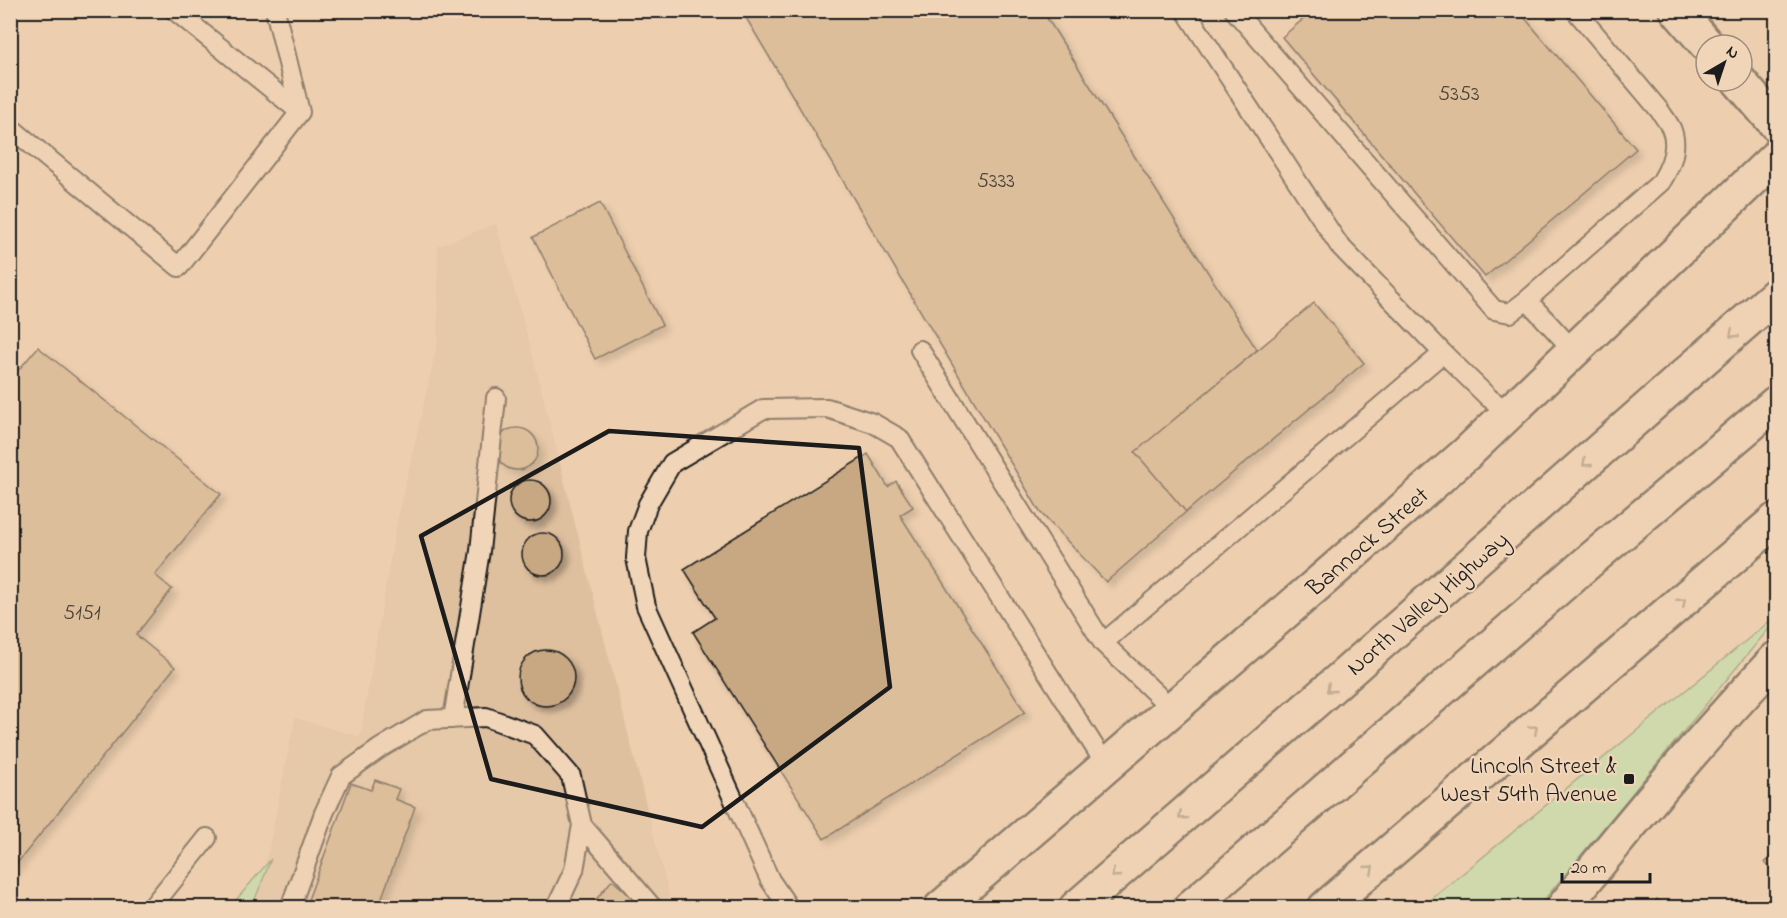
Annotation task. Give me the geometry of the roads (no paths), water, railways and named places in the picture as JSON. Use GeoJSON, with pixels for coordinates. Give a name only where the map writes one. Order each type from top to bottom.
{"type":"FeatureCollection","features":[{"type":"Feature","properties":{"kind":"main road"},"geometry":{"type":"LineString","coordinates":[[1677,10],[1697,33]]}},
{"type":"Feature","properties":{"kind":"main road"},"geometry":{"type":"LineString","coordinates":[[1749,93],[1776,124]]}},
{"type":"Feature","properties":{"kind":"main road","name":"Bannock Street"},"geometry":{"type":"LineString","coordinates":[[942,908],[1467,453],[1776,157]]}},
{"type":"Feature","properties":{"kind":"main road","name":"North Valley Highway"},"geometry":{"type":"LineString","coordinates":[[1076,908],[1776,296]]}},
{"type":"Feature","properties":{"kind":"main road"},"geometry":{"type":"LineString","coordinates":[[1190,908],[1578,571],[1776,403]]}},
{"type":"Feature","properties":{"kind":"main road"},"geometry":{"type":"LineString","coordinates":[[1325,908],[1776,520]]}},
{"type":"Feature","properties":{"kind":"main road"},"geometry":{"type":"LineString","coordinates":[[1563,908],[1614,843],[1776,658]]}},
{"type":"Feature","properties":{"kind":"lane"},"geometry":{"type":"LineString","coordinates":[[174,10],[300,111]]}},
{"type":"Feature","properties":{"kind":"lane"},"geometry":{"type":"LineString","coordinates":[[275,10],[300,111]]}},
{"type":"Feature","properties":{"kind":"lane"},"geometry":{"type":"LineString","coordinates":[[1185,10],[1339,245],[1489,399],[1509,412]]}},
{"type":"Feature","properties":{"kind":"lane"},"geometry":{"type":"LineString","coordinates":[[1234,10],[1494,310],[1510,313],[1661,182],[1670,166],[1674,149],[1671,129],[1660,111],[1575,10]]}},
{"type":"Feature","properties":{"kind":"lane"},"geometry":{"type":"LineString","coordinates":[[10,128],[179,267],[300,111]]}},
{"type":"Feature","properties":{"kind":"lane"},"geometry":{"type":"LineString","coordinates":[[1527,300],[1574,351]]}},
{"type":"Feature","properties":{"kind":"lane"},"geometry":{"type":"LineString","coordinates":[[920,350],[1103,643],[1172,709]]}},
{"type":"Feature","properties":{"kind":"lane"},"geometry":{"type":"LineString","coordinates":[[1103,643],[1443,353]]}},
{"type":"Feature","properties":{"kind":"lane"},"geometry":{"type":"LineString","coordinates":[[453,719],[480,551],[496,398]]}},
{"type":"Feature","properties":{"kind":"lane"},"geometry":{"type":"LineString","coordinates":[[789,908],[770,880],[646,606],[636,558],[638,531],[648,504],[672,463],[763,409],[827,408],[873,423],[899,438],[1106,765]]}},
{"type":"Feature","properties":{"kind":"lane"},"geometry":{"type":"LineString","coordinates":[[290,908],[324,813],[340,776],[427,720],[486,717],[535,735],[571,776],[582,825],[574,870],[556,908]]}},
{"type":"Feature","properties":{"kind":"lane"},"geometry":{"type":"LineString","coordinates":[[582,825],[653,908]]}},
{"type":"Feature","properties":{"kind":"lane"},"geometry":{"type":"LineString","coordinates":[[151,908],[207,838]]}},
{"type":"Feature","properties":{"kind":"place","name":"Lincoln Street & West 54th Avenue"},"geometry":{"type":"Point","coordinates":[1629,779]}}]}
